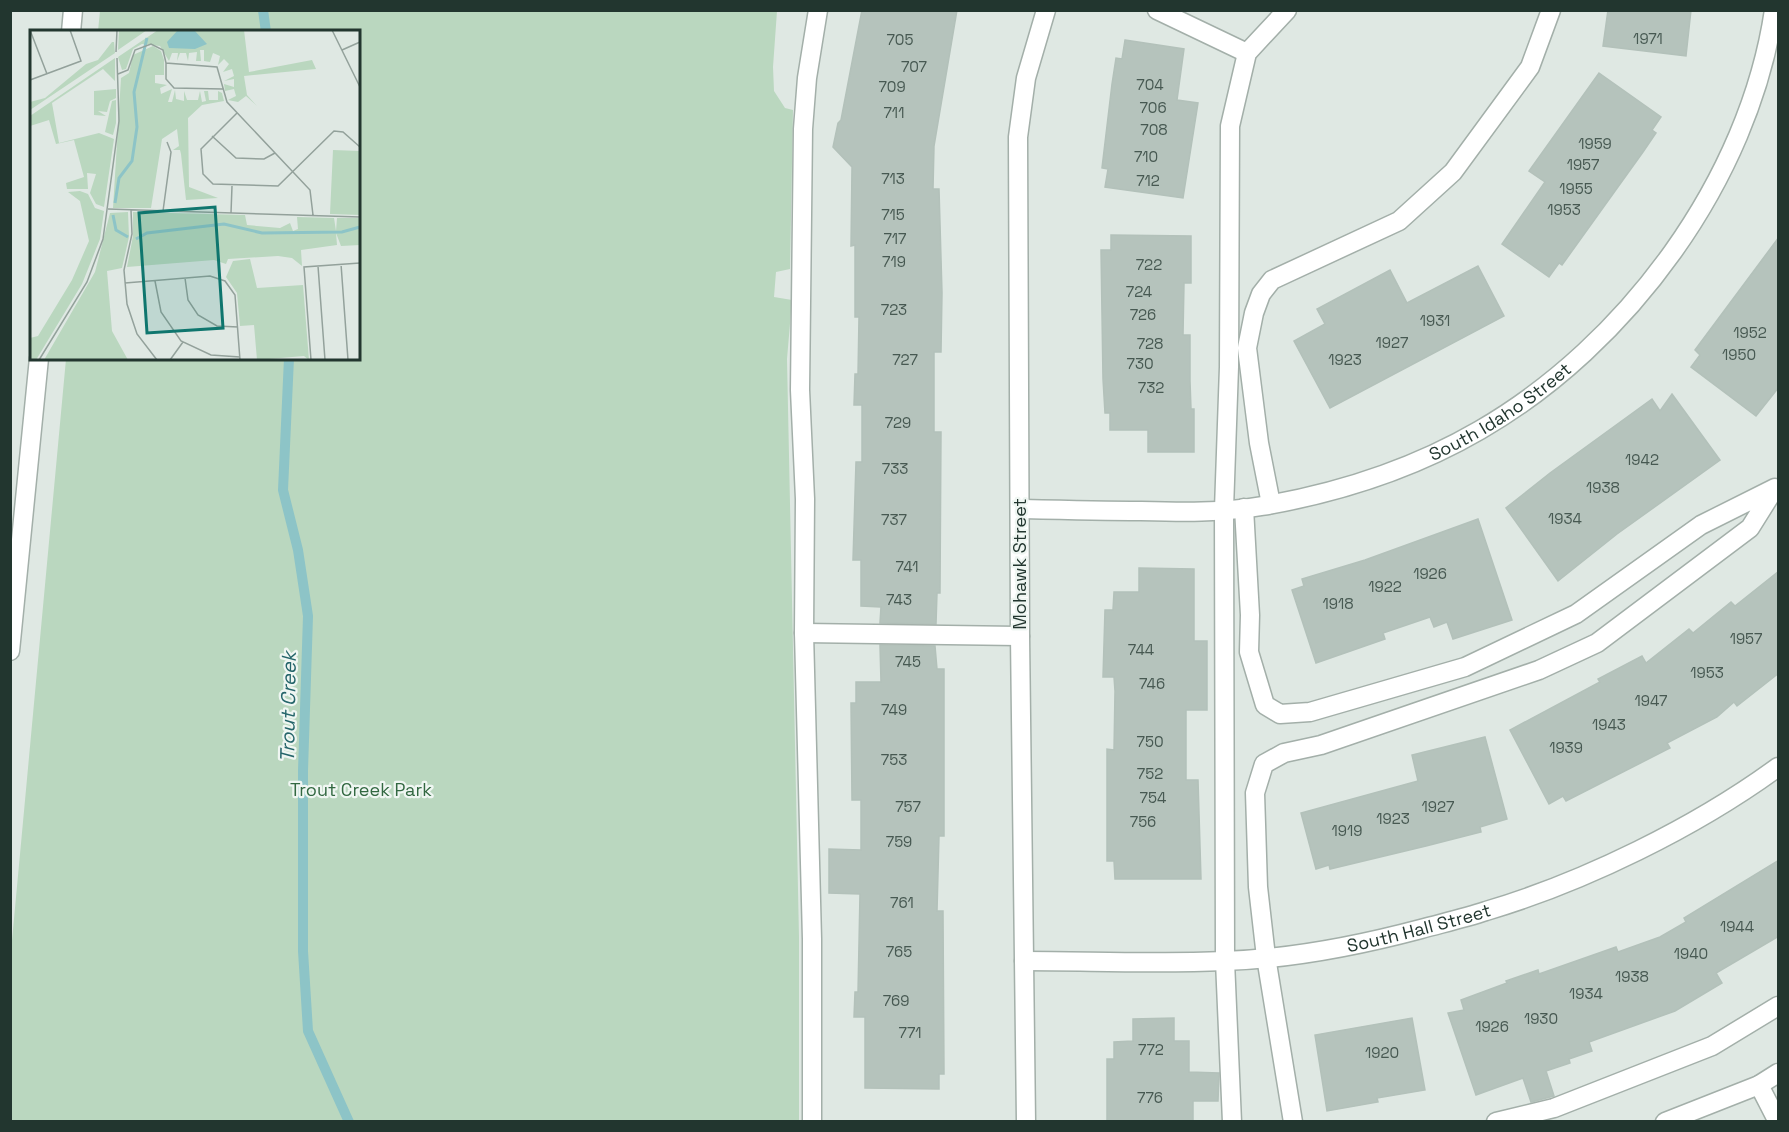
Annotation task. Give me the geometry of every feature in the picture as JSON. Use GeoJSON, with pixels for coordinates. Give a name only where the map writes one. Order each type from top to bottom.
{"type":"FeatureCollection","features":[{"type":"Feature","properties":{"kind":"street"},"geometry":{"type":"LineString","coordinates":[[71,30],[74,10]]}},
{"type":"Feature","properties":{"kind":"street"},"geometry":{"type":"LineString","coordinates":[[812,1122],[812,939],[804,633],[806,499],[800,390],[803,129],[807,78],[818,10]]}},
{"type":"Feature","properties":{"kind":"street","name":"Mohawk Street"},"geometry":{"type":"LineString","coordinates":[[1026,1122],[1020,636],[1018,137],[1026,78],[1046,10]]}},
{"type":"Feature","properties":{"kind":"street"},"geometry":{"type":"LineString","coordinates":[[1157,10],[1247,53]]}},
{"type":"Feature","properties":{"kind":"street"},"geometry":{"type":"LineString","coordinates":[[1232,1122],[1225,961],[1224,509],[1229,367],[1230,126],[1247,53],[1287,10]]}},
{"type":"Feature","properties":{"kind":"street"},"geometry":{"type":"LineString","coordinates":[[1271,504],[1259,443],[1247,348],[1254,312],[1261,294],[1272,280],[1399,221],[1453,172],[1530,67],[1551,10]]}},
{"type":"Feature","properties":{"kind":"street","name":"South Idaho Street"},"geometry":{"type":"LineString","coordinates":[[1020,509],[1198,512],[1271,504],[1344,488],[1413,462],[1479,430],[1532,395],[1582,356],[1626,311],[1666,262],[1701,209],[1730,153],[1753,94],[1771,33],[1774,10]]}},
{"type":"Feature","properties":{"kind":"street"},"geometry":{"type":"LineString","coordinates":[[10,651],[39,360]]}},
{"type":"Feature","properties":{"kind":"street"},"geometry":{"type":"LineString","coordinates":[[1244,508],[1250,615],[1249,652],[1264,705],[1280,714],[1310,712],[1465,667],[1576,614],[1701,525],[1777,486]]}},
{"type":"Feature","properties":{"kind":"street"},"geometry":{"type":"LineString","coordinates":[[1293,1122],[1266,957],[1258,887],[1255,793],[1264,764],[1284,753],[1321,745],[1539,670],[1596,643],[1750,528],[1777,486]]}},
{"type":"Feature","properties":{"kind":"street"},"geometry":{"type":"LineString","coordinates":[[804,633],[1020,636]]}},
{"type":"Feature","properties":{"kind":"street","name":"South Hall Street"},"geometry":{"type":"LineString","coordinates":[[1024,961],[1225,961],[1302,953],[1377,940],[1488,911],[1560,885],[1630,854],[1698,819],[1779,767]]}},
{"type":"Feature","properties":{"kind":"street"},"geometry":{"type":"LineString","coordinates":[[1496,1122],[1554,1108],[1712,1046],[1779,1006]]}},
{"type":"Feature","properties":{"kind":"street"},"geometry":{"type":"LineString","coordinates":[[1665,1122],[1759,1085],[1779,1073]]}},
{"type":"Feature","properties":{"kind":"street"},"geometry":{"type":"LineString","coordinates":[[1759,1085],[1778,1122]]}},
{"type":"Feature","properties":{"kind":"green space","name":"Trout Creek Park"},"geometry":{"type":"Polygon","coordinates":[[[100,11],[777,11],[773,67],[774,91],[785,108],[793,110],[790,269],[776,272],[774,297],[792,300],[787,359],[799,937],[799,1121],[11,1122],[11,951],[66,360],[360,360],[360,30],[98,30],[100,11]]]}},
{"type":"Feature","properties":{"kind":"building"},"geometry":{"type":"Polygon","coordinates":[[[862,10],[957,10],[934,146],[933,189],[939,189],[942,293],[941,352],[934,352],[934,432],[941,432],[940,593],[937,593],[936,624],[880,623],[881,607],[861,606],[861,560],[853,560],[856,462],[862,462],[862,405],[854,405],[855,374],[858,374],[859,317],[855,317],[855,245],[851,246],[852,167],[833,147],[838,123],[841,120],[862,10]]]}},
{"type":"Feature","properties":{"kind":"building"},"geometry":{"type":"Polygon","coordinates":[[[1608,10],[1691,10],[1686,56],[1603,46],[1608,10]]]}},
{"type":"Feature","properties":{"kind":"building"},"geometry":{"type":"Polygon","coordinates":[[[1125,40],[1184,49],[1177,100],[1198,103],[1183,198],[1105,187],[1108,169],[1102,168],[1112,84],[1116,58],[1122,59],[1125,40]]]}},
{"type":"Feature","properties":{"kind":"building"},"geometry":{"type":"Polygon","coordinates":[[[1599,73],[1661,117],[1652,130],[1656,133],[1643,152],[1562,265],[1559,263],[1549,277],[1502,244],[1545,182],[1529,171],[1599,73]]]}},
{"type":"Feature","properties":{"kind":"building"},"geometry":{"type":"Polygon","coordinates":[[[1111,235],[1191,236],[1191,283],[1184,283],[1183,335],[1190,335],[1194,452],[1148,452],[1148,430],[1110,430],[1110,413],[1105,413],[1103,379],[1101,250],[1111,250],[1111,235]]]}},
{"type":"Feature","properties":{"kind":"building"},"geometry":{"type":"Polygon","coordinates":[[[1779,237],[1779,387],[1756,416],[1691,367],[1700,355],[1695,350],[1779,237]]]}},
{"type":"Feature","properties":{"kind":"building"},"geometry":{"type":"Polygon","coordinates":[[[1478,266],[1504,316],[1330,408],[1294,341],[1325,324],[1317,309],[1390,270],[1407,303],[1478,266]]]}},
{"type":"Feature","properties":{"kind":"building"},"geometry":{"type":"Polygon","coordinates":[[[1672,394],[1720,460],[1617,534],[1558,581],[1506,508],[1652,399],[1660,411],[1672,394]]]}},
{"type":"Feature","properties":{"kind":"building"},"geometry":{"type":"Polygon","coordinates":[[[1478,519],[1512,620],[1453,639],[1447,622],[1434,627],[1430,617],[1383,633],[1385,639],[1316,663],[1292,590],[1304,586],[1302,579],[1365,560],[1478,519]]]}},
{"type":"Feature","properties":{"kind":"building"},"geometry":{"type":"Polygon","coordinates":[[[1139,568],[1194,569],[1194,641],[1207,641],[1207,710],[1186,710],[1186,780],[1198,780],[1201,879],[1115,879],[1114,861],[1107,861],[1107,749],[1114,750],[1115,691],[1114,677],[1103,677],[1105,610],[1113,610],[1114,592],[1139,592],[1139,568]]]}},
{"type":"Feature","properties":{"kind":"building"},"geometry":{"type":"Polygon","coordinates":[[[1779,571],[1779,673],[1737,706],[1734,702],[1717,717],[1667,743],[1670,748],[1566,801],[1563,796],[1549,804],[1510,730],[1600,682],[1598,679],[1642,656],[1646,663],[1689,629],[1693,633],[1731,602],[1735,606],[1779,571]]]}},
{"type":"Feature","properties":{"kind":"building"},"geometry":{"type":"Polygon","coordinates":[[[880,645],[935,646],[937,669],[944,669],[944,836],[939,836],[937,911],[943,911],[944,1074],[939,1074],[939,1089],[865,1088],[865,1017],[854,1017],[855,992],[858,992],[860,894],[829,893],[829,849],[861,850],[861,800],[852,800],[851,703],[856,703],[856,682],[881,682],[880,645]]]}},
{"type":"Feature","properties":{"kind":"building"},"geometry":{"type":"Polygon","coordinates":[[[1485,737],[1507,819],[1480,827],[1481,832],[1330,869],[1329,865],[1316,869],[1301,813],[1418,781],[1412,755],[1485,737]]]}},
{"type":"Feature","properties":{"kind":"building"},"geometry":{"type":"Polygon","coordinates":[[[1779,860],[1779,936],[1716,973],[1722,983],[1675,1011],[1589,1042],[1592,1051],[1569,1059],[1570,1063],[1546,1071],[1554,1096],[1531,1102],[1523,1078],[1476,1095],[1448,1013],[1464,1010],[1461,1000],[1538,970],[1539,974],[1616,947],[1618,952],[1660,937],[1686,922],[1684,918],[1779,860]]]}},
{"type":"Feature","properties":{"kind":"building"},"geometry":{"type":"Polygon","coordinates":[[[1174,1018],[1174,1041],[1189,1041],[1189,1072],[1219,1073],[1218,1101],[1193,1101],[1193,1122],[1107,1122],[1107,1059],[1114,1059],[1114,1042],[1133,1041],[1133,1019],[1174,1018]]]}},
{"type":"Feature","properties":{"kind":"building"},"geometry":{"type":"Polygon","coordinates":[[[1412,1018],[1425,1090],[1377,1098],[1378,1102],[1327,1111],[1315,1035],[1412,1018]]]}},
{"type":"Feature","properties":{"kind":"waterway","name":"Trout Creek"},"geometry":{"type":"LineString","coordinates":[[263,10],[266,30]]}},
{"type":"Feature","properties":{"kind":"waterway","name":"Trout Creek"},"geometry":{"type":"LineString","coordinates":[[289,360],[283,490],[298,550],[308,616],[303,771],[303,951],[308,1031],[349,1122]]}}]}
